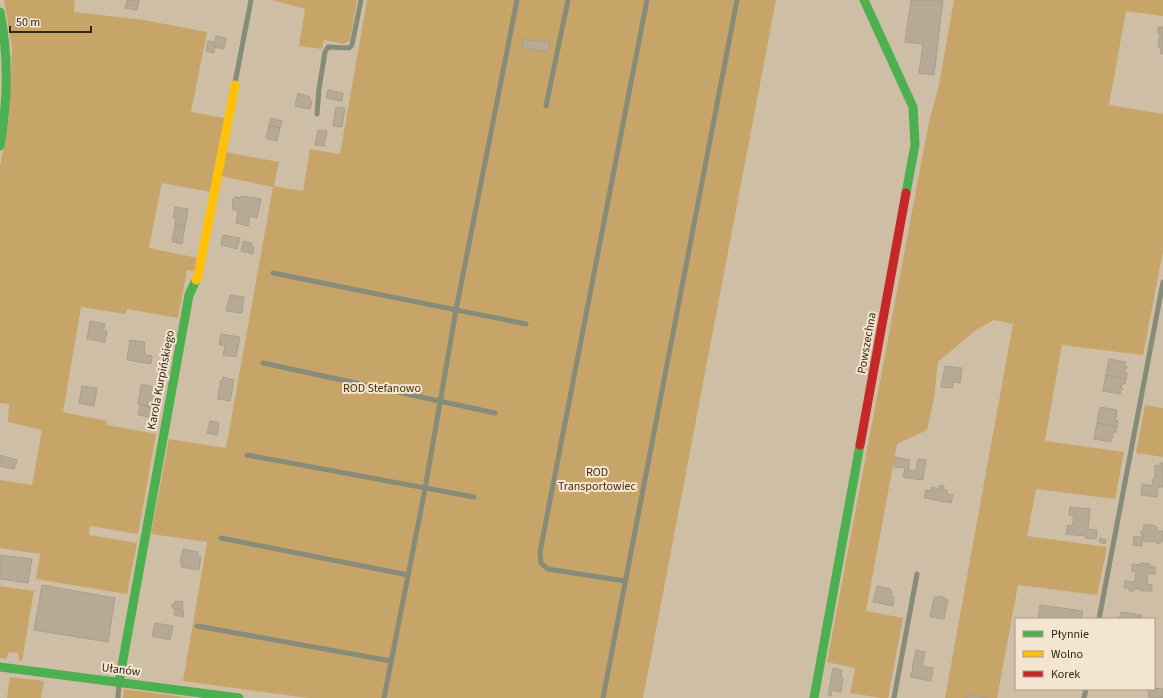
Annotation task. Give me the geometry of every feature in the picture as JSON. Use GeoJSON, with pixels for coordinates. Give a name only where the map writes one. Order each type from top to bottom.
{"type":"FeatureCollection","features":[{"type":"Feature","properties":{"kind":"street","name":"Powszechna"},"geometry":{"type":"LineString","coordinates":[[814,698],[915,145],[914,115],[912,107],[864,0]]}},
{"type":"Feature","properties":{"kind":"street"},"geometry":{"type":"LineString","coordinates":[[0,12],[4,27],[7,64],[5,121],[0,146]]}},
{"type":"Feature","properties":{"kind":"street","name":"Karola Kurpińskiego"},"geometry":{"type":"LineString","coordinates":[[119,682],[189,295],[198,276],[235,85]]}},
{"type":"Feature","properties":{"kind":"street","name":"Ułanów"},"geometry":{"type":"LineString","coordinates":[[0,667],[119,682],[207,696],[238,698]]}},
{"type":"Feature","properties":{"kind":"lane"},"geometry":{"type":"LineString","coordinates":[[235,85],[251,0]]}},
{"type":"Feature","properties":{"kind":"lane"},"geometry":{"type":"LineString","coordinates":[[317,114],[319,89],[325,52],[328,47],[349,48],[352,45],[360,0]]}},
{"type":"Feature","properties":{"kind":"lane"},"geometry":{"type":"LineString","coordinates":[[384,698],[425,489],[456,310],[517,0]]}},
{"type":"Feature","properties":{"kind":"lane"},"geometry":{"type":"LineString","coordinates":[[546,106],[568,0]]}},
{"type":"Feature","properties":{"kind":"lane"},"geometry":{"type":"LineString","coordinates":[[625,581],[548,568],[541,563],[540,552],[647,0]]}},
{"type":"Feature","properties":{"kind":"lane"},"geometry":{"type":"LineString","coordinates":[[603,698],[737,0]]}},
{"type":"Feature","properties":{"kind":"lane"},"geometry":{"type":"LineString","coordinates":[[272,273],[526,324]]}},
{"type":"Feature","properties":{"kind":"lane"},"geometry":{"type":"LineString","coordinates":[[1099,618],[1163,282]]}},
{"type":"Feature","properties":{"kind":"lane"},"geometry":{"type":"LineString","coordinates":[[263,363],[441,400],[495,413]]}},
{"type":"Feature","properties":{"kind":"lane"},"geometry":{"type":"LineString","coordinates":[[247,455],[474,497]]}},
{"type":"Feature","properties":{"kind":"lane"},"geometry":{"type":"LineString","coordinates":[[221,538],[408,575]]}},
{"type":"Feature","properties":{"kind":"lane"},"geometry":{"type":"LineString","coordinates":[[894,698],[917,574]]}},
{"type":"Feature","properties":{"kind":"lane"},"geometry":{"type":"LineString","coordinates":[[197,626],[391,661]]}},
{"type":"Feature","properties":{"kind":"lane"},"geometry":{"type":"LineString","coordinates":[[118,698],[119,682]]}},
{"type":"Feature","properties":{"kind":"green space"},"geometry":{"type":"Polygon","coordinates":[[[4,0],[75,0],[74,12],[144,20],[207,32],[191,112],[225,118],[211,192],[162,183],[149,248],[198,258],[196,271],[187,270],[178,318],[127,309],[125,314],[81,307],[63,412],[107,421],[106,425],[156,434],[138,534],[90,526],[89,535],[137,543],[127,594],[36,579],[40,554],[0,548],[0,480],[32,485],[42,430],[8,422],[9,404],[0,403],[0,167],[9,119],[12,48],[4,0]]]}},
{"type":"Feature","properties":{"kind":"green space"},"geometry":{"type":"Polygon","coordinates":[[[272,0],[357,0],[350,40],[344,44],[324,40],[322,49],[299,46],[305,9],[272,0]]]}},
{"type":"Feature","properties":{"kind":"green space"},"geometry":{"type":"Polygon","coordinates":[[[367,0],[776,0],[643,698],[308,698],[183,681],[207,542],[151,534],[169,439],[226,448],[273,187],[221,176],[225,152],[279,162],[274,186],[303,191],[310,149],[340,154],[367,0]]]}},
{"type":"Feature","properties":{"kind":"green space"},"geometry":{"type":"Polygon","coordinates":[[[954,0],[1163,0],[1163,16],[1126,11],[1109,105],[1163,114],[1163,251],[1143,355],[1062,345],[1045,441],[1124,452],[1115,499],[1036,489],[1027,536],[1107,547],[1097,595],[1018,585],[997,698],[945,698],[1013,324],[994,320],[976,330],[938,362],[934,398],[927,430],[897,444],[866,611],[903,618],[888,698],[881,698],[850,693],[855,668],[827,662],[929,122],[939,85],[954,0]]]}},
{"type":"Feature","properties":{"kind":"green space"},"geometry":{"type":"Polygon","coordinates":[[[1145,405],[1163,408],[1163,457],[1136,453],[1145,405]]]}},
{"type":"Feature","properties":{"kind":"green space"},"geometry":{"type":"Polygon","coordinates":[[[0,586],[34,591],[22,661],[19,661],[18,653],[9,652],[6,659],[0,658],[0,586]]]}},
{"type":"Feature","properties":{"kind":"green space"},"geometry":{"type":"Polygon","coordinates":[[[10,677],[44,681],[41,698],[7,698],[10,677]]]}},
{"type":"Feature","properties":{"kind":"green space"},"geometry":{"type":"Polygon","coordinates":[[[124,689],[191,698],[123,698],[124,689]]]}},
{"type":"Feature","properties":{"kind":"building"},"geometry":{"type":"Polygon","coordinates":[[[127,0],[139,0],[137,10],[125,8],[127,0]]]}},
{"type":"Feature","properties":{"kind":"building"},"geometry":{"type":"Polygon","coordinates":[[[911,0],[943,0],[934,75],[919,73],[923,44],[905,42],[911,0]]]}},
{"type":"Feature","properties":{"kind":"building"},"geometry":{"type":"Polygon","coordinates":[[[1158,27],[1163,27],[1163,54],[1160,53],[1161,47],[1158,47],[1160,34],[1158,33],[1158,27]]]}},
{"type":"Feature","properties":{"kind":"building"},"geometry":{"type":"Polygon","coordinates":[[[216,36],[226,38],[224,49],[214,47],[216,36]]]}},
{"type":"Feature","properties":{"kind":"building"},"geometry":{"type":"Polygon","coordinates":[[[523,39],[550,43],[548,52],[522,48],[523,39]]]}},
{"type":"Feature","properties":{"kind":"building"},"geometry":{"type":"Polygon","coordinates":[[[208,41],[214,42],[214,53],[206,51],[208,41]]]}},
{"type":"Feature","properties":{"kind":"building"},"geometry":{"type":"Polygon","coordinates":[[[328,90],[343,93],[342,101],[326,98],[328,90]]]}},
{"type":"Feature","properties":{"kind":"building"},"geometry":{"type":"Polygon","coordinates":[[[298,93],[310,97],[310,101],[312,101],[310,109],[295,106],[298,93]]]}},
{"type":"Feature","properties":{"kind":"building"},"geometry":{"type":"Polygon","coordinates":[[[336,107],[345,108],[342,127],[333,126],[336,107]]]}},
{"type":"Feature","properties":{"kind":"building"},"geometry":{"type":"Polygon","coordinates":[[[271,118],[282,121],[280,128],[269,125],[271,118]]]}},
{"type":"Feature","properties":{"kind":"building"},"geometry":{"type":"Polygon","coordinates":[[[269,125],[280,128],[277,141],[266,138],[269,125]]]}},
{"type":"Feature","properties":{"kind":"building"},"geometry":{"type":"Polygon","coordinates":[[[318,130],[327,131],[324,146],[315,145],[318,130]]]}},
{"type":"Feature","properties":{"kind":"building"},"geometry":{"type":"Polygon","coordinates":[[[241,196],[261,199],[257,218],[250,216],[248,226],[236,223],[238,211],[232,209],[233,199],[235,197],[241,198],[241,196]]]}},
{"type":"Feature","properties":{"kind":"building"},"geometry":{"type":"Polygon","coordinates":[[[175,207],[188,209],[185,226],[175,225],[176,218],[173,218],[175,207]]]}},
{"type":"Feature","properties":{"kind":"building"},"geometry":{"type":"Polygon","coordinates":[[[175,225],[185,226],[182,244],[172,242],[175,225]]]}},
{"type":"Feature","properties":{"kind":"building"},"geometry":{"type":"Polygon","coordinates":[[[223,235],[240,238],[237,249],[221,245],[223,235]]]}},
{"type":"Feature","properties":{"kind":"building"},"geometry":{"type":"Polygon","coordinates":[[[243,241],[252,243],[251,246],[254,247],[253,254],[241,251],[243,241]]]}},
{"type":"Feature","properties":{"kind":"building"},"geometry":{"type":"Polygon","coordinates":[[[230,295],[244,297],[242,313],[226,311],[230,295]]]}},
{"type":"Feature","properties":{"kind":"building"},"geometry":{"type":"Polygon","coordinates":[[[90,321],[105,324],[103,330],[107,331],[105,342],[87,339],[90,321]]]}},
{"type":"Feature","properties":{"kind":"building"},"geometry":{"type":"Polygon","coordinates":[[[221,334],[240,337],[236,357],[223,355],[225,346],[219,345],[221,334]]]}},
{"type":"Feature","properties":{"kind":"building"},"geometry":{"type":"Polygon","coordinates":[[[130,340],[145,342],[145,355],[152,356],[151,364],[127,360],[130,340]]]}},
{"type":"Feature","properties":{"kind":"building"},"geometry":{"type":"Polygon","coordinates":[[[1109,359],[1126,362],[1125,367],[1127,368],[1125,368],[1124,372],[1127,373],[1126,379],[1106,375],[1109,359]]]}},
{"type":"Feature","properties":{"kind":"building"},"geometry":{"type":"Polygon","coordinates":[[[945,366],[962,368],[960,383],[954,382],[952,388],[941,387],[945,366]]]}},
{"type":"Feature","properties":{"kind":"building"},"geometry":{"type":"Polygon","coordinates":[[[1106,375],[1126,379],[1125,384],[1122,384],[1121,388],[1123,389],[1121,389],[1120,394],[1103,391],[1106,375]]]}},
{"type":"Feature","properties":{"kind":"building"},"geometry":{"type":"Polygon","coordinates":[[[223,377],[234,380],[230,401],[218,399],[220,381],[222,381],[223,377]]]}},
{"type":"Feature","properties":{"kind":"building"},"geometry":{"type":"Polygon","coordinates":[[[141,385],[147,385],[155,388],[152,407],[138,404],[141,385]]]}},
{"type":"Feature","properties":{"kind":"building"},"geometry":{"type":"Polygon","coordinates":[[[82,386],[97,388],[94,406],[79,403],[82,386]]]}},
{"type":"Feature","properties":{"kind":"building"},"geometry":{"type":"Polygon","coordinates":[[[140,404],[151,407],[149,417],[138,415],[140,404]]]}},
{"type":"Feature","properties":{"kind":"building"},"geometry":{"type":"Polygon","coordinates":[[[1100,407],[1117,410],[1116,415],[1118,416],[1116,416],[1115,421],[1118,421],[1117,427],[1097,423],[1100,407]]]}},
{"type":"Feature","properties":{"kind":"building"},"geometry":{"type":"Polygon","coordinates":[[[210,421],[219,423],[217,435],[207,433],[210,421]]]}},
{"type":"Feature","properties":{"kind":"building"},"geometry":{"type":"Polygon","coordinates":[[[1097,423],[1117,427],[1116,433],[1113,432],[1112,436],[1114,437],[1112,437],[1111,442],[1094,439],[1097,423]]]}},
{"type":"Feature","properties":{"kind":"building"},"geometry":{"type":"Polygon","coordinates":[[[0,455],[17,460],[14,469],[0,466],[0,455]]]}},
{"type":"Feature","properties":{"kind":"building"},"geometry":{"type":"Polygon","coordinates":[[[895,457],[910,460],[908,470],[916,471],[918,459],[926,460],[923,480],[903,477],[905,468],[894,467],[895,457]]]}},
{"type":"Feature","properties":{"kind":"building"},"geometry":{"type":"Polygon","coordinates":[[[1160,463],[1163,463],[1163,487],[1158,487],[1157,497],[1141,495],[1142,484],[1152,486],[1153,479],[1155,477],[1155,465],[1160,466],[1160,463]]]}},
{"type":"Feature","properties":{"kind":"building"},"geometry":{"type":"Polygon","coordinates":[[[940,485],[944,486],[944,490],[947,490],[947,494],[953,495],[951,503],[924,498],[926,490],[931,491],[932,487],[939,489],[940,485]]]}},
{"type":"Feature","properties":{"kind":"building"},"geometry":{"type":"Polygon","coordinates":[[[1070,507],[1090,509],[1088,529],[1097,530],[1096,539],[1086,538],[1086,536],[1066,534],[1068,525],[1072,526],[1074,516],[1069,515],[1070,507]]]}},
{"type":"Feature","properties":{"kind":"building"},"geometry":{"type":"Polygon","coordinates":[[[1144,525],[1152,525],[1157,527],[1157,531],[1163,531],[1162,542],[1157,544],[1157,542],[1142,541],[1143,535],[1141,535],[1141,531],[1143,531],[1144,525]]]}},
{"type":"Feature","properties":{"kind":"building"},"geometry":{"type":"Polygon","coordinates":[[[1134,536],[1142,537],[1142,546],[1133,545],[1134,536]]]}},
{"type":"Feature","properties":{"kind":"building"},"geometry":{"type":"Polygon","coordinates":[[[1100,538],[1106,540],[1105,544],[1099,542],[1100,538]]]}},
{"type":"Feature","properties":{"kind":"building"},"geometry":{"type":"Polygon","coordinates":[[[183,549],[198,552],[197,556],[201,556],[199,570],[181,567],[182,563],[180,562],[183,549]]]}},
{"type":"Feature","properties":{"kind":"building"},"geometry":{"type":"Polygon","coordinates":[[[0,555],[32,559],[28,583],[0,579],[0,555]]]}},
{"type":"Feature","properties":{"kind":"building"},"geometry":{"type":"Polygon","coordinates":[[[1141,563],[1150,564],[1150,566],[1155,567],[1155,574],[1148,573],[1147,584],[1152,585],[1152,591],[1141,591],[1141,589],[1134,589],[1134,591],[1129,591],[1129,588],[1124,588],[1125,581],[1135,582],[1136,572],[1132,571],[1132,564],[1141,565],[1141,563]]]}},
{"type":"Feature","properties":{"kind":"building"},"geometry":{"type":"Polygon","coordinates":[[[42,585],[115,598],[108,642],[34,630],[42,585]]]}},
{"type":"Feature","properties":{"kind":"building"},"geometry":{"type":"Polygon","coordinates":[[[877,586],[890,589],[892,592],[891,597],[894,597],[893,606],[873,602],[877,586]]]}},
{"type":"Feature","properties":{"kind":"building"},"geometry":{"type":"Polygon","coordinates":[[[938,596],[944,597],[944,599],[948,600],[944,619],[930,617],[934,597],[938,598],[938,596]]]}},
{"type":"Feature","properties":{"kind":"building"},"geometry":{"type":"Polygon","coordinates":[[[175,601],[183,602],[182,610],[172,608],[172,604],[174,604],[175,601]]]}},
{"type":"Feature","properties":{"kind":"building"},"geometry":{"type":"Polygon","coordinates":[[[1040,605],[1083,611],[1081,618],[1038,618],[1040,605]]]}},
{"type":"Feature","properties":{"kind":"building"},"geometry":{"type":"Polygon","coordinates":[[[175,609],[184,610],[183,617],[174,615],[175,609]]]}},
{"type":"Feature","properties":{"kind":"building"},"geometry":{"type":"Polygon","coordinates":[[[1121,612],[1142,615],[1141,618],[1119,618],[1121,612]]]}},
{"type":"Feature","properties":{"kind":"building"},"geometry":{"type":"Polygon","coordinates":[[[155,623],[173,626],[170,640],[152,636],[155,623]]]}},
{"type":"Feature","properties":{"kind":"building"},"geometry":{"type":"Polygon","coordinates":[[[916,650],[925,652],[922,666],[933,668],[931,681],[910,677],[916,650]]]}},
{"type":"Feature","properties":{"kind":"building"},"geometry":{"type":"Polygon","coordinates":[[[833,668],[842,670],[841,677],[843,678],[841,692],[832,690],[831,696],[828,695],[833,668]]]}},
{"type":"Feature","properties":{"kind":"building"},"geometry":{"type":"Polygon","coordinates":[[[1155,688],[1163,689],[1163,698],[1148,697],[1149,690],[1155,690],[1155,688]]]}},
{"type":"Feature","properties":{"kind":"building"},"geometry":{"type":"Polygon","coordinates":[[[967,694],[988,698],[966,698],[967,694]]]}},
{"type":"Feature","properties":{"kind":"traffic: fast"},"geometry":{"type":"LineString","coordinates":[[864,0],[913,107],[915,145],[906,193]]}},
{"type":"Feature","properties":{"kind":"traffic: fast"},"geometry":{"type":"LineString","coordinates":[[0,12],[6,62],[5,112],[0,146]]}},
{"type":"Feature","properties":{"kind":"traffic: fast"},"geometry":{"type":"LineString","coordinates":[[119,682],[189,295],[196,280]]}},
{"type":"Feature","properties":{"kind":"traffic: fast"},"geometry":{"type":"LineString","coordinates":[[814,698],[860,445]]}},
{"type":"Feature","properties":{"kind":"traffic: fast"},"geometry":{"type":"LineString","coordinates":[[0,667],[239,698]]}},
{"type":"Feature","properties":{"kind":"traffic: slow"},"geometry":{"type":"LineString","coordinates":[[196,280],[235,85]]}},
{"type":"Feature","properties":{"kind":"traffic: jam"},"geometry":{"type":"LineString","coordinates":[[860,445],[906,193]]}},
{"type":"Feature","properties":{"kind":"park label","name":"ROD Stefanowo"},"geometry":{"type":"Point","coordinates":[382,388]}},
{"type":"Feature","properties":{"kind":"park label","name":"ROD Transportowiec"},"geometry":{"type":"Point","coordinates":[597,479]}}]}
